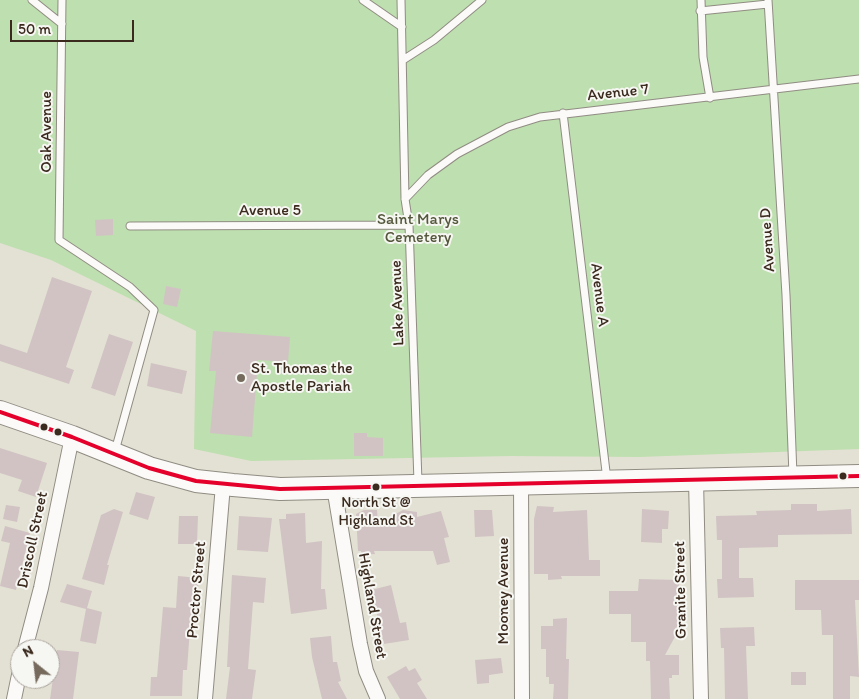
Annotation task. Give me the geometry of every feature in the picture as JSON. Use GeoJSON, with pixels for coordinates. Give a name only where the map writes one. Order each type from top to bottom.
{"type":"FeatureCollection","features":[{"type":"Feature","properties":{"kind":"highway"},"geometry":{"type":"LineString","coordinates":[[0,412],[72,437],[149,468],[196,480],[228,485],[280,489],[859,476]]}},
{"type":"Feature","properties":{"kind":"street","name":"Driscoll Street"},"geometry":{"type":"LineString","coordinates":[[28,639],[41,588],[72,437]]}},
{"type":"Feature","properties":{"kind":"street","name":"Granite Street"},"geometry":{"type":"LineString","coordinates":[[696,480],[701,699]]}},
{"type":"Feature","properties":{"kind":"street","name":"Mooney Avenue"},"geometry":{"type":"LineString","coordinates":[[521,483],[522,699]]}},
{"type":"Feature","properties":{"kind":"street","name":"Proctor Street"},"geometry":{"type":"LineString","coordinates":[[205,699],[228,485]]}},
{"type":"Feature","properties":{"kind":"street","name":"Highland Street"},"geometry":{"type":"LineString","coordinates":[[334,487],[360,644],[366,670],[378,699]]}},
{"type":"Feature","properties":{"kind":"lane"},"geometry":{"type":"LineString","coordinates":[[32,0],[62,24]]}},
{"type":"Feature","properties":{"kind":"lane","name":"Oak Avenue"},"geometry":{"type":"LineString","coordinates":[[62,0],[59,240],[130,287],[154,310],[114,454]]}},
{"type":"Feature","properties":{"kind":"lane"},"geometry":{"type":"LineString","coordinates":[[363,0],[402,26]]}},
{"type":"Feature","properties":{"kind":"lane","name":"Lake Avenue"},"geometry":{"type":"LineString","coordinates":[[401,0],[405,199],[410,225],[418,485]]}},
{"type":"Feature","properties":{"kind":"lane"},"geometry":{"type":"LineString","coordinates":[[403,60],[434,40],[482,0]]}},
{"type":"Feature","properties":{"kind":"lane"},"geometry":{"type":"LineString","coordinates":[[702,0],[700,11],[703,57],[710,98]]}},
{"type":"Feature","properties":{"kind":"lane"},"geometry":{"type":"LineString","coordinates":[[700,11],[768,2]]}},
{"type":"Feature","properties":{"kind":"lane","name":"Avenue D"},"geometry":{"type":"LineString","coordinates":[[768,2],[786,296],[793,478]]}},
{"type":"Feature","properties":{"kind":"lane","name":"Avenue 7"},"geometry":{"type":"LineString","coordinates":[[405,199],[428,175],[483,139],[508,127],[540,117],[859,79]]}},
{"type":"Feature","properties":{"kind":"lane","name":"Avenue A"},"geometry":{"type":"LineString","coordinates":[[563,113],[608,481]]}},
{"type":"Feature","properties":{"kind":"lane","name":"Avenue 5"},"geometry":{"type":"LineString","coordinates":[[130,226],[410,225]]}},
{"type":"Feature","properties":{"kind":"green space","name":"Saint Marys Cemetery"},"geometry":{"type":"Polygon","coordinates":[[[0,0],[859,0],[859,449],[639,457],[511,456],[251,461],[194,449],[196,331],[51,260],[0,243],[0,0]]]}},
{"type":"Feature","properties":{"kind":"building"},"geometry":{"type":"Polygon","coordinates":[[[113,219],[113,235],[96,236],[95,220],[113,219]]]}},
{"type":"Feature","properties":{"kind":"building"},"geometry":{"type":"Polygon","coordinates":[[[52,277],[92,291],[66,367],[74,370],[69,384],[0,361],[0,344],[27,353],[52,277]]]}},
{"type":"Feature","properties":{"kind":"building"},"geometry":{"type":"Polygon","coordinates":[[[166,286],[181,289],[177,307],[163,304],[166,286]]]}},
{"type":"Feature","properties":{"kind":"building"},"geometry":{"type":"Polygon","coordinates":[[[213,331],[290,337],[288,362],[258,360],[252,437],[210,433],[216,371],[209,371],[213,331]]]}},
{"type":"Feature","properties":{"kind":"building"},"geometry":{"type":"Polygon","coordinates":[[[109,334],[133,342],[115,396],[91,388],[109,334]]]}},
{"type":"Feature","properties":{"kind":"building"},"geometry":{"type":"Polygon","coordinates":[[[151,363],[187,371],[182,394],[147,386],[151,363]]]}},
{"type":"Feature","properties":{"kind":"building"},"geometry":{"type":"Polygon","coordinates":[[[354,433],[367,433],[367,437],[383,438],[383,456],[354,456],[354,433]]]}},
{"type":"Feature","properties":{"kind":"building"},"geometry":{"type":"Polygon","coordinates":[[[0,448],[47,463],[36,497],[18,491],[22,480],[0,473],[0,448]]]}},
{"type":"Feature","properties":{"kind":"building"},"geometry":{"type":"Polygon","coordinates":[[[136,492],[155,497],[148,520],[129,514],[136,492]]]}},
{"type":"Feature","properties":{"kind":"building"},"geometry":{"type":"Polygon","coordinates":[[[791,504],[817,504],[817,511],[851,509],[852,534],[778,535],[778,547],[739,548],[739,578],[753,578],[754,597],[718,598],[717,579],[722,579],[722,540],[717,540],[716,516],[757,515],[756,511],[791,510],[791,504]]]}},
{"type":"Feature","properties":{"kind":"building"},"geometry":{"type":"Polygon","coordinates":[[[6,505],[20,507],[17,522],[3,519],[6,505]]]}},
{"type":"Feature","properties":{"kind":"building"},"geometry":{"type":"Polygon","coordinates":[[[537,506],[554,507],[553,512],[587,510],[589,560],[600,560],[600,576],[561,576],[562,579],[548,580],[548,574],[534,574],[534,519],[537,506]]]}},
{"type":"Feature","properties":{"kind":"building"},"geometry":{"type":"Polygon","coordinates":[[[114,509],[123,512],[107,565],[109,565],[104,585],[82,579],[101,515],[114,509]]]}},
{"type":"Feature","properties":{"kind":"building"},"geometry":{"type":"Polygon","coordinates":[[[642,509],[669,511],[668,529],[662,529],[662,543],[641,542],[642,509]]]}},
{"type":"Feature","properties":{"kind":"building"},"geometry":{"type":"Polygon","coordinates":[[[364,510],[377,510],[378,523],[403,510],[417,512],[417,517],[441,511],[449,537],[444,538],[450,562],[437,565],[433,551],[374,551],[375,554],[361,555],[361,551],[358,551],[356,514],[364,510]]]}},
{"type":"Feature","properties":{"kind":"building"},"geometry":{"type":"Polygon","coordinates":[[[474,510],[492,510],[494,536],[475,537],[474,510]]]}},
{"type":"Feature","properties":{"kind":"building"},"geometry":{"type":"Polygon","coordinates":[[[305,513],[306,543],[322,541],[321,589],[325,589],[327,609],[291,614],[279,519],[286,519],[286,514],[305,513]]]}},
{"type":"Feature","properties":{"kind":"building"},"geometry":{"type":"Polygon","coordinates":[[[179,516],[198,516],[197,544],[178,544],[179,516]]]}},
{"type":"Feature","properties":{"kind":"building"},"geometry":{"type":"Polygon","coordinates":[[[239,516],[272,518],[268,552],[237,550],[239,516]]]}},
{"type":"Feature","properties":{"kind":"building"},"geometry":{"type":"Polygon","coordinates":[[[5,526],[30,533],[16,590],[0,586],[10,543],[1,541],[5,526]]]}},
{"type":"Feature","properties":{"kind":"building"},"geometry":{"type":"Polygon","coordinates":[[[232,575],[266,578],[264,603],[253,602],[248,669],[256,670],[252,699],[226,699],[230,667],[227,667],[232,575]]]}},
{"type":"Feature","properties":{"kind":"building"},"geometry":{"type":"Polygon","coordinates":[[[178,576],[199,578],[194,628],[190,628],[187,670],[183,670],[182,696],[150,696],[151,677],[157,677],[163,607],[176,608],[178,576]]]}},
{"type":"Feature","properties":{"kind":"building"},"geometry":{"type":"Polygon","coordinates":[[[639,579],[679,580],[677,633],[665,655],[679,655],[679,675],[672,675],[672,678],[669,678],[670,699],[651,699],[650,661],[646,661],[646,642],[631,642],[631,614],[609,614],[609,591],[638,591],[639,579]]]}},
{"type":"Feature","properties":{"kind":"building"},"geometry":{"type":"Polygon","coordinates":[[[795,580],[859,580],[859,600],[855,600],[859,677],[850,676],[850,699],[833,699],[833,635],[822,635],[821,610],[795,610],[795,580]]]}},
{"type":"Feature","properties":{"kind":"building"},"geometry":{"type":"Polygon","coordinates":[[[67,584],[92,591],[87,608],[102,612],[96,644],[80,641],[86,609],[60,602],[67,584]]]}},
{"type":"Feature","properties":{"kind":"building"},"geometry":{"type":"Polygon","coordinates":[[[391,585],[400,623],[406,622],[409,640],[384,644],[371,590],[391,585]]]}},
{"type":"Feature","properties":{"kind":"building"},"geometry":{"type":"Polygon","coordinates":[[[567,618],[566,659],[569,659],[568,699],[553,699],[554,684],[549,684],[549,677],[546,677],[546,649],[541,649],[541,626],[553,626],[553,619],[567,618]]]}},
{"type":"Feature","properties":{"kind":"building"},"geometry":{"type":"Polygon","coordinates":[[[754,627],[755,646],[746,646],[748,699],[725,699],[724,648],[721,648],[720,628],[754,627]]]}},
{"type":"Feature","properties":{"kind":"building"},"geometry":{"type":"Polygon","coordinates":[[[331,636],[333,662],[337,662],[341,681],[338,682],[347,699],[322,699],[312,657],[310,638],[331,636]]]}},
{"type":"Feature","properties":{"kind":"building"},"geometry":{"type":"Polygon","coordinates":[[[60,650],[79,652],[73,699],[50,699],[51,689],[60,689],[60,650]]]}},
{"type":"Feature","properties":{"kind":"building"},"geometry":{"type":"Polygon","coordinates":[[[501,658],[503,673],[489,675],[489,683],[477,684],[475,660],[501,658]]]}},
{"type":"Feature","properties":{"kind":"building"},"geometry":{"type":"Polygon","coordinates":[[[406,666],[409,671],[415,668],[422,680],[417,683],[427,699],[400,699],[387,677],[406,666]]]}},
{"type":"Feature","properties":{"kind":"building"},"geometry":{"type":"Polygon","coordinates":[[[791,672],[806,672],[806,685],[791,685],[791,672]]]}},
{"type":"Feature","properties":{"kind":"transit line"},"geometry":{"type":"LineString","coordinates":[[0,412],[72,437],[149,468],[196,481],[280,489],[859,476]]}},
{"type":"Feature","properties":{"kind":"place","name":"St. Thomas the Apostle Pariah"},"geometry":{"type":"Point","coordinates":[241,378]}},
{"type":"Feature","properties":{"kind":"place","name":"North St @ Highland St"},"geometry":{"type":"Point","coordinates":[376,487]}}]}
